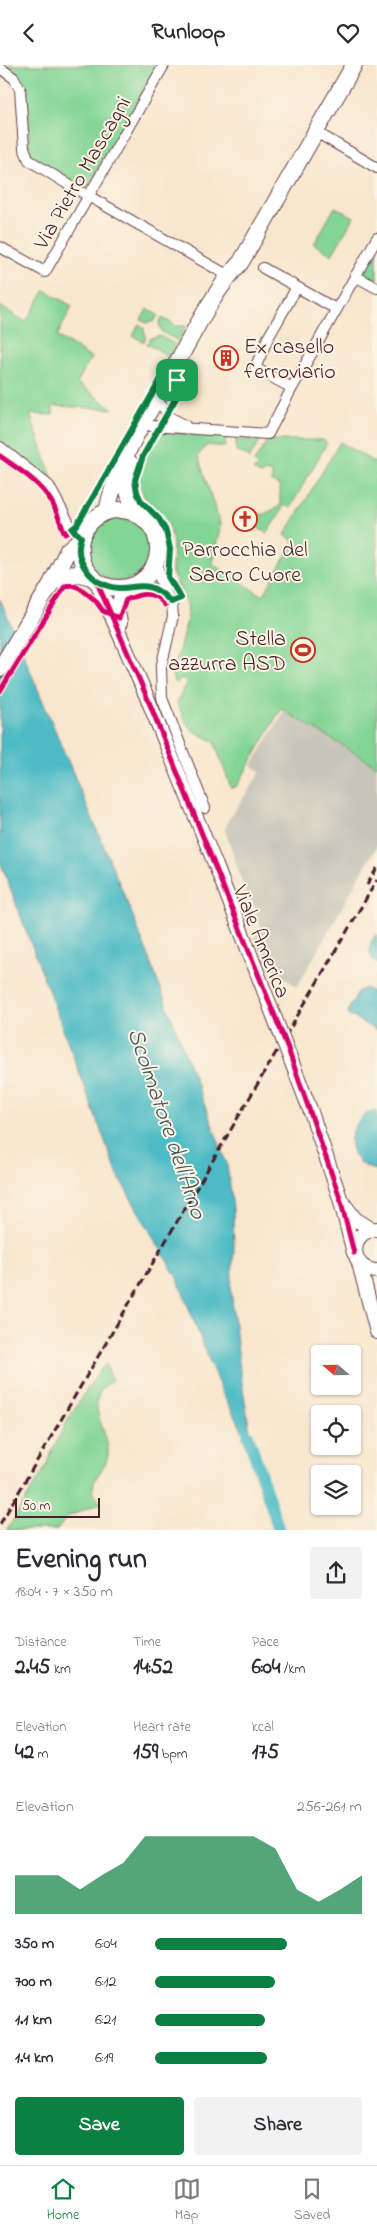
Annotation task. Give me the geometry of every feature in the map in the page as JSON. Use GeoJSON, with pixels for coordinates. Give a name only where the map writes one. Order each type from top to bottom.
{"type":"FeatureCollection","features":[{"type":"Feature","properties":{"kind":"main road"},"geometry":{"type":"LineString","coordinates":[[107,512],[115,479],[124,458],[185,347],[229,276],[241,262],[354,65]]}},
{"type":"Feature","properties":{"kind":"main road"},"geometry":{"type":"LineString","coordinates":[[138,515],[128,495],[126,477],[132,460],[235,279],[241,262]]}},
{"type":"Feature","properties":{"kind":"main road"},"geometry":{"type":"LineString","coordinates":[[0,669],[57,576],[68,550],[81,539],[92,522],[107,512],[125,510],[138,515],[149,523],[156,535],[157,562],[151,574],[132,587],[107,586],[78,573],[57,576]]}},
{"type":"Feature","properties":{"kind":"main road"},"geometry":{"type":"LineString","coordinates":[[81,539],[81,559],[94,579]]}},
{"type":"Feature","properties":{"kind":"street","name":"Via Pietro Mascagni"},"geometry":{"type":"LineString","coordinates":[[0,247],[44,271],[164,65]]}},
{"type":"Feature","properties":{"kind":"street"},"geometry":{"type":"LineString","coordinates":[[0,68],[14,78],[20,89],[24,148],[27,157],[89,196],[229,276]]}},
{"type":"Feature","properties":{"kind":"street"},"geometry":{"type":"LineString","coordinates":[[316,133],[377,168]]}},
{"type":"Feature","properties":{"kind":"street"},"geometry":{"type":"LineString","coordinates":[[150,426],[268,434],[377,238]]}},
{"type":"Feature","properties":{"kind":"street"},"geometry":{"type":"LineString","coordinates":[[263,268],[336,309]]}},
{"type":"Feature","properties":{"kind":"street"},"geometry":{"type":"LineString","coordinates":[[355,276],[377,287]]}},
{"type":"Feature","properties":{"kind":"street"},"geometry":{"type":"LineString","coordinates":[[292,388],[255,368],[268,338],[296,287]]}},
{"type":"Feature","properties":{"kind":"street"},"geometry":{"type":"LineString","coordinates":[[162,406],[173,420],[196,429]]}},
{"type":"Feature","properties":{"kind":"street"},"geometry":{"type":"LineString","coordinates":[[0,447],[49,486],[72,529],[81,539]]}},
{"type":"Feature","properties":{"kind":"street"},"geometry":{"type":"LineString","coordinates":[[157,562],[160,579],[171,602],[173,616],[161,668],[162,698],[205,808]]}},
{"type":"Feature","properties":{"kind":"street"},"geometry":{"type":"LineString","coordinates":[[94,579],[125,645]]}},
{"type":"Feature","properties":{"kind":"street"},"geometry":{"type":"LineString","coordinates":[[125,645],[117,610],[119,599],[132,587],[157,590],[171,602]]}},
{"type":"Feature","properties":{"kind":"street","name":"Viale America"},"geometry":{"type":"LineString","coordinates":[[125,645],[216,866],[311,1112],[340,1198],[377,1332]]}},
{"type":"Feature","properties":{"kind":"street","name":"Viale America"},"geometry":{"type":"LineString","coordinates":[[340,1198],[353,1217],[374,1229]]}},
{"type":"Feature","properties":{"kind":"street","name":"Viale America"},"geometry":{"type":"LineString","coordinates":[[357,1258],[357,1239],[363,1233],[374,1229]]}},
{"type":"Feature","properties":{"kind":"street"},"geometry":{"type":"LineString","coordinates":[[357,1258],[367,1269],[377,1271]]}},
{"type":"Feature","properties":{"kind":"shaded area"},"geometry":{"type":"Polygon","coordinates":[[[284,712],[377,766],[377,846],[297,987],[262,960],[266,954],[258,948],[254,938],[261,927],[251,899],[248,900],[225,830],[228,820],[261,772],[252,765],[284,712]]]}},
{"type":"Feature","properties":{"kind":"green space"},"geometry":{"type":"Polygon","coordinates":[[[7,65],[158,65],[87,189],[33,158],[29,150],[29,115],[26,92],[16,72],[7,65]]]}},
{"type":"Feature","properties":{"kind":"green space"},"geometry":{"type":"Polygon","coordinates":[[[335,207],[354,217],[332,255],[314,244],[335,207]]]}},
{"type":"Feature","properties":{"kind":"green space"},"geometry":{"type":"Polygon","coordinates":[[[377,246],[377,283],[361,274],[377,246]]]}},
{"type":"Feature","properties":{"kind":"green space"},"geometry":{"type":"Polygon","coordinates":[[[45,290],[72,306],[57,336],[91,358],[77,383],[113,409],[53,406],[53,415],[30,414],[55,486],[0,440],[0,306],[26,322],[45,290]]]}},
{"type":"Feature","properties":{"kind":"green space"},"geometry":{"type":"Polygon","coordinates":[[[147,309],[158,315],[154,322],[147,323],[141,320],[147,309]]]}},
{"type":"Feature","properties":{"kind":"green space"},"geometry":{"type":"Polygon","coordinates":[[[162,318],[177,326],[186,326],[178,341],[162,332],[159,323],[162,318]]]}},
{"type":"Feature","properties":{"kind":"green space"},"geometry":{"type":"Polygon","coordinates":[[[139,324],[144,328],[146,336],[144,342],[133,336],[139,324]]]}},
{"type":"Feature","properties":{"kind":"green space"},"geometry":{"type":"Polygon","coordinates":[[[160,336],[176,345],[168,359],[164,353],[147,344],[151,338],[160,336]]]}},
{"type":"Feature","properties":{"kind":"green space"},"geometry":{"type":"Polygon","coordinates":[[[160,432],[226,437],[225,447],[207,445],[198,456],[220,524],[213,564],[263,596],[294,541],[285,535],[340,442],[377,464],[377,766],[281,709],[237,786],[231,788],[214,741],[193,731],[186,723],[177,702],[187,681],[182,678],[178,683],[174,682],[172,676],[186,624],[188,607],[172,573],[173,542],[168,523],[144,497],[139,481],[142,465],[160,432]]]}},
{"type":"Feature","properties":{"kind":"green space"},"geometry":{"type":"Polygon","coordinates":[[[236,440],[260,440],[249,459],[247,455],[236,452],[236,440]]]}},
{"type":"Feature","properties":{"kind":"green space"},"geometry":{"type":"Polygon","coordinates":[[[268,440],[324,440],[327,443],[290,508],[285,505],[267,533],[251,524],[259,513],[263,515],[280,506],[280,486],[272,482],[272,473],[266,471],[261,475],[253,470],[258,466],[254,462],[268,440]]]}},
{"type":"Feature","properties":{"kind":"green space"},"geometry":{"type":"Polygon","coordinates":[[[113,519],[125,519],[141,528],[148,538],[150,550],[148,562],[141,572],[125,581],[113,581],[102,576],[93,567],[88,556],[88,544],[93,533],[102,524],[113,519]]]}},
{"type":"Feature","properties":{"kind":"green space"},"geometry":{"type":"Polygon","coordinates":[[[106,1364],[112,1381],[102,1388],[98,1397],[97,1407],[108,1446],[108,1455],[96,1479],[93,1490],[101,1503],[67,1517],[57,1530],[7,1530],[47,1465],[73,1412],[106,1364]]]}},
{"type":"Feature","properties":{"kind":"water"},"geometry":{"type":"Polygon","coordinates":[[[0,599],[133,916],[227,1164],[233,1209],[234,1249],[231,1290],[240,1370],[253,1450],[222,1393],[177,1278],[118,1176],[0,861],[0,599]]]}},
{"type":"Feature","properties":{"kind":"water"},"geometry":{"type":"Polygon","coordinates":[[[377,934],[377,964],[371,957],[370,945],[377,934]]]}},
{"type":"Feature","properties":{"kind":"water"},"geometry":{"type":"Polygon","coordinates":[[[366,988],[377,995],[377,1031],[349,1015],[348,1010],[359,991],[366,988]]]}},
{"type":"Feature","properties":{"kind":"water"},"geometry":{"type":"Polygon","coordinates":[[[372,1111],[377,1111],[377,1170],[366,1167],[358,1161],[353,1153],[351,1143],[356,1125],[362,1117],[372,1111]]]}},
{"type":"Feature","properties":{"kind":"waterway","name":"Scolmatore dell'Arno"},"geometry":{"type":"LineString","coordinates":[[248,1435],[279,1530]]}},
{"type":"Feature","properties":{"kind":"railway"},"geometry":{"type":"LineString","coordinates":[[367,885],[377,868]]}},
{"type":"Feature","properties":{"kind":"railway"},"geometry":{"type":"LineString","coordinates":[[0,1524],[377,880]]}},
{"type":"Feature","properties":{"kind":"cycle path"},"geometry":{"type":"LineString","coordinates":[[0,456],[41,488],[51,501],[65,534],[77,525],[165,372],[184,384],[143,456],[135,480],[140,499],[159,519],[166,531],[170,549],[168,577],[181,598],[165,605],[161,600],[152,595],[137,596],[126,600],[119,618],[103,611],[95,600],[80,588],[71,585],[65,586],[0,691]]}},
{"type":"Feature","properties":{"kind":"cycle path"},"geometry":{"type":"LineString","coordinates":[[96,580],[149,702],[287,1046],[340,1198],[354,1253]]}},
{"type":"Feature","properties":{"kind":"place","name":"Ex casello ferroviario"},"geometry":{"type":"Point","coordinates":[226,358]}},
{"type":"Feature","properties":{"kind":"place","name":"Parrocchia del Sacro Cuore"},"geometry":{"type":"Point","coordinates":[245,519]}},
{"type":"Feature","properties":{"kind":"place","name":"Stella azzurra ASD"},"geometry":{"type":"Point","coordinates":[303,650]}},
{"type":"Feature","properties":{"kind":"route"},"geometry":{"type":"LineString","coordinates":[[165,372],[177,380],[184,384],[143,456],[136,471],[135,480],[141,501],[159,519],[165,527],[168,536],[170,549],[167,568],[168,577],[170,584],[181,598],[171,602],[163,594],[150,587],[138,585],[119,589],[107,586],[91,577],[81,559],[79,547],[81,537],[72,529],[77,525],[165,372]]}}]}
